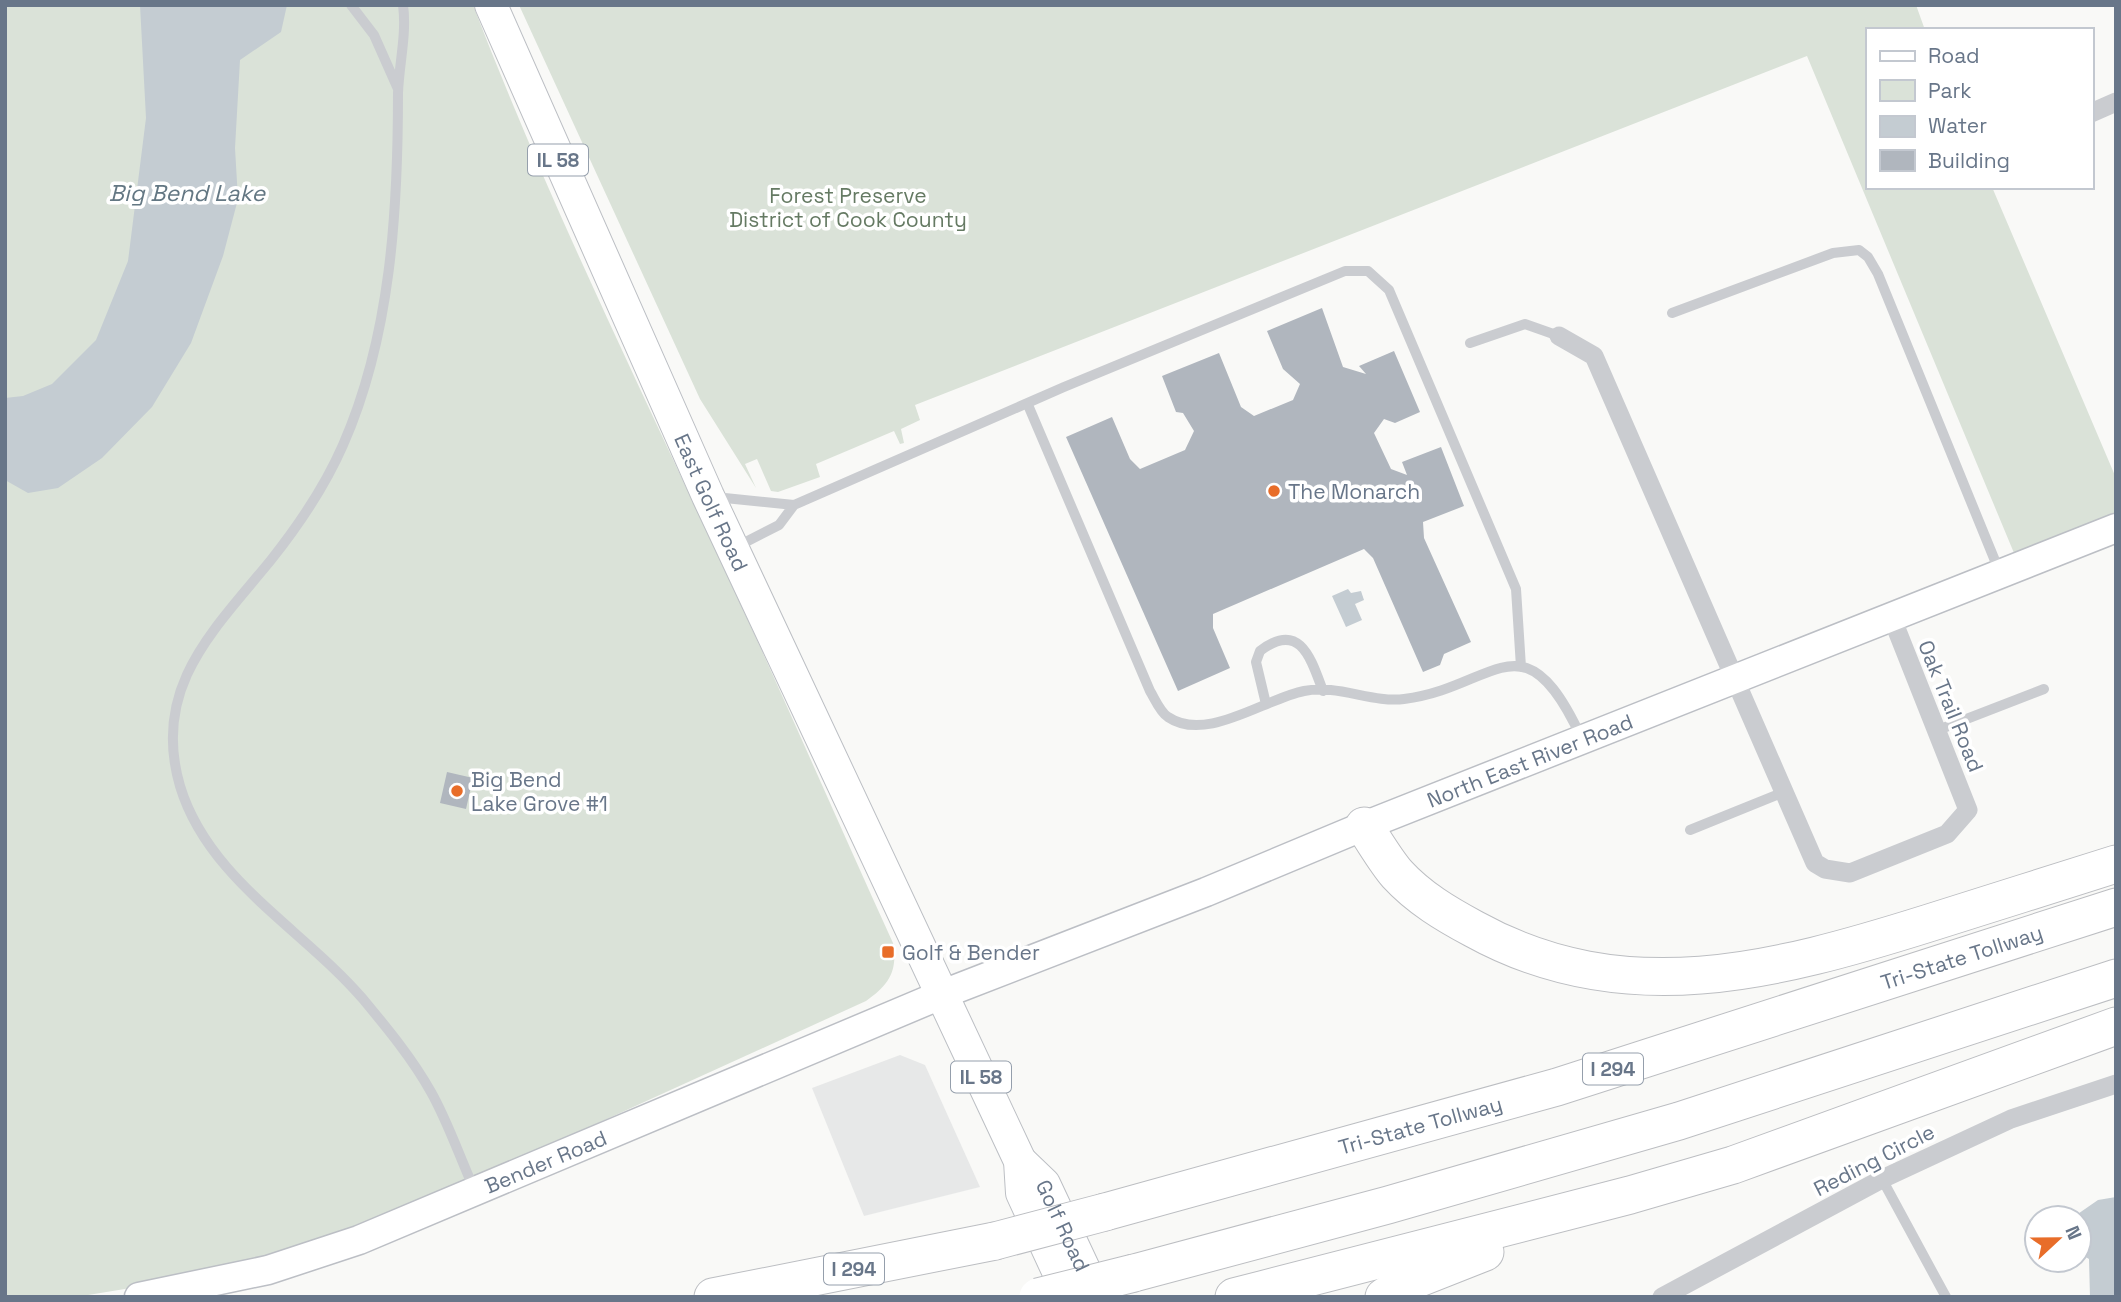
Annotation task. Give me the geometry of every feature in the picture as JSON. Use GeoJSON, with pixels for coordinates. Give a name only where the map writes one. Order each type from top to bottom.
{"type":"FeatureCollection","features":[{"type":"Feature","properties":{"kind":"highway"},"geometry":{"type":"LineString","coordinates":[[1364,827],[1397,874],[1433,906],[1488,937],[1541,960],[1611,976],[1688,978],[1777,966],[1834,953],[2116,864]]}},
{"type":"Feature","properties":{"kind":"highway","name":"Tri-State Tollway"},"geometry":{"type":"LineString","coordinates":[[713,1297],[995,1241],[1557,1087],[2116,907]]}},
{"type":"Feature","properties":{"kind":"highway"},"geometry":{"type":"LineString","coordinates":[[1038,1297],[1388,1205],[1679,1121],[2116,978]]}},
{"type":"Feature","properties":{"kind":"highway"},"geometry":{"type":"LineString","coordinates":[[1234,1297],[1630,1195],[1733,1165],[2116,1026]]}},
{"type":"Feature","properties":{"kind":"highway"},"geometry":{"type":"LineString","coordinates":[[1384,1297],[1404,1284],[1630,1195]]}},
{"type":"Feature","properties":{"kind":"main road","name":"East Golf Road"},"geometry":{"type":"LineString","coordinates":[[491,5],[708,496],[943,994]]}},
{"type":"Feature","properties":{"kind":"main road","name":"Golf Road"},"geometry":{"type":"LineString","coordinates":[[943,994],[1020,1161],[1022,1193],[1070,1297]]}},
{"type":"Feature","properties":{"kind":"main road","name":"Golf Road"},"geometry":{"type":"LineString","coordinates":[[1020,1161],[1044,1184],[1097,1297]]}},
{"type":"Feature","properties":{"kind":"street"},"geometry":{"type":"LineString","coordinates":[[2093,112],[2116,102]]}},
{"type":"Feature","properties":{"kind":"street"},"geometry":{"type":"LineString","coordinates":[[1559,336],[1594,356],[1784,792]]}},
{"type":"Feature","properties":{"kind":"street","name":"North East River Road"},"geometry":{"type":"LineString","coordinates":[[943,994],[1206,892],[2116,528]]}},
{"type":"Feature","properties":{"kind":"street","name":"Oak Trail Road"},"geometry":{"type":"LineString","coordinates":[[1784,792],[1815,863],[1825,869],[1850,873],[1947,834],[1968,810],[1892,618]]}},
{"type":"Feature","properties":{"kind":"street","name":"Bender Road"},"geometry":{"type":"LineString","coordinates":[[139,1297],[268,1269],[359,1240],[943,994]]}},
{"type":"Feature","properties":{"kind":"street","name":"Reding Circle"},"geometry":{"type":"LineString","coordinates":[[1662,1297],[1882,1179],[2011,1119],[2116,1084]]}},
{"type":"Feature","properties":{"kind":"lane"},"geometry":{"type":"LineString","coordinates":[[351,5],[374,35],[398,89]]}},
{"type":"Feature","properties":{"kind":"lane"},"geometry":{"type":"LineString","coordinates":[[403,5],[396,205],[381,317],[367,378],[342,447],[306,509],[274,556],[195,656],[176,701],[173,714],[174,739],[180,785],[198,825],[228,872],[313,946],[402,1048],[432,1094],[475,1191]]}},
{"type":"Feature","properties":{"kind":"lane"},"geometry":{"type":"LineString","coordinates":[[1672,313],[1833,253],[1849,249],[1859,250],[1868,257],[1878,274],[2000,573]]}},
{"type":"Feature","properties":{"kind":"lane"},"geometry":{"type":"LineString","coordinates":[[708,496],[794,505],[1345,271],[1368,271],[1390,290],[1516,589],[1521,667]]}},
{"type":"Feature","properties":{"kind":"lane"},"geometry":{"type":"LineString","coordinates":[[1470,343],[1525,324],[1559,336]]}},
{"type":"Feature","properties":{"kind":"lane"},"geometry":{"type":"LineString","coordinates":[[1028,405],[1150,691],[1166,716],[1185,725],[1208,725],[1305,690],[1401,700],[1428,695],[1498,666],[1521,667],[1539,674],[1555,689],[1582,741]]}},
{"type":"Feature","properties":{"kind":"lane"},"geometry":{"type":"LineString","coordinates":[[733,548],[779,525],[794,505]]}},
{"type":"Feature","properties":{"kind":"lane"},"geometry":{"type":"LineString","coordinates":[[1266,704],[1256,662],[1260,651],[1279,641],[1291,640],[1301,645],[1310,656],[1322,691]]}},
{"type":"Feature","properties":{"kind":"lane"},"geometry":{"type":"LineString","coordinates":[[1938,730],[2044,689]]}},
{"type":"Feature","properties":{"kind":"lane"},"geometry":{"type":"LineString","coordinates":[[1690,830],[1784,792]]}},
{"type":"Feature","properties":{"kind":"lane"},"geometry":{"type":"LineString","coordinates":[[1882,1179],[1947,1297]]}},
{"type":"Feature","properties":{"kind":"shaded area"},"geometry":{"type":"Polygon","coordinates":[[[900,1055],[925,1065],[980,1187],[864,1216],[812,1088],[900,1055]]]}},
{"type":"Feature","properties":{"kind":"green space"},"geometry":{"type":"Polygon","coordinates":[[[5,5],[473,5],[561,216],[743,609],[893,943],[893,969],[881,989],[866,1001],[506,1165],[329,1238],[263,1258],[149,1285],[76,1297],[5,1297],[5,5]]]}},
{"type":"Feature","properties":{"kind":"green space","name":"Forest Preserve District of Cook County"},"geometry":{"type":"Polygon","coordinates":[[[519,5],[1916,5],[1924,28],[1866,28],[1866,189],[1993,189],[2116,478],[2116,513],[2014,553],[1807,56],[915,405],[920,420],[901,429],[904,443],[900,444],[894,431],[816,464],[820,477],[778,492],[771,491],[757,459],[745,464],[756,488],[700,399],[519,5]]]}},
{"type":"Feature","properties":{"kind":"water","name":"Big Bend Lake"},"geometry":{"type":"Polygon","coordinates":[[[140,5],[287,5],[281,32],[240,60],[235,148],[238,199],[223,256],[191,343],[152,407],[102,458],[58,488],[28,493],[5,480],[5,398],[23,396],[52,384],[96,340],[128,261],[146,118],[140,5]]]}},
{"type":"Feature","properties":{"kind":"water"},"geometry":{"type":"Polygon","coordinates":[[[1348,589],[1351,593],[1361,591],[1364,600],[1355,604],[1362,620],[1346,627],[1332,596],[1348,589]]]}},
{"type":"Feature","properties":{"kind":"water"},"geometry":{"type":"Polygon","coordinates":[[[2116,1197],[2116,1297],[2090,1297],[2089,1274],[2093,1274],[2092,1204],[2098,1200],[2116,1197]]]}},
{"type":"Feature","properties":{"kind":"building","name":"The Monarch"},"geometry":{"type":"Polygon","coordinates":[[[1322,308],[1343,367],[1366,374],[1359,366],[1394,351],[1420,412],[1395,423],[1384,419],[1374,433],[1391,469],[1407,475],[1402,462],[1441,447],[1464,506],[1423,522],[1424,538],[1471,642],[1444,654],[1440,665],[1423,672],[1373,558],[1364,549],[1213,614],[1213,628],[1230,668],[1178,691],[1066,437],[1112,417],[1130,459],[1140,469],[1185,450],[1194,431],[1183,413],[1176,412],[1162,376],[1219,353],[1241,407],[1254,416],[1293,400],[1300,384],[1283,369],[1267,331],[1322,308]]]}},
{"type":"Feature","properties":{"kind":"building","name":"Big Bend Lake Grove #1"},"geometry":{"type":"Polygon","coordinates":[[[447,772],[473,778],[466,809],[440,803],[447,772]]]}},
{"type":"Feature","properties":{"kind":"place","name":"The Monarch"},"geometry":{"type":"Point","coordinates":[1274,491]}},
{"type":"Feature","properties":{"kind":"place","name":"Big Bend Lake Grove #1"},"geometry":{"type":"Point","coordinates":[457,791]}},
{"type":"Feature","properties":{"kind":"place","name":"Golf & Bender"},"geometry":{"type":"Point","coordinates":[888,952]}}]}
